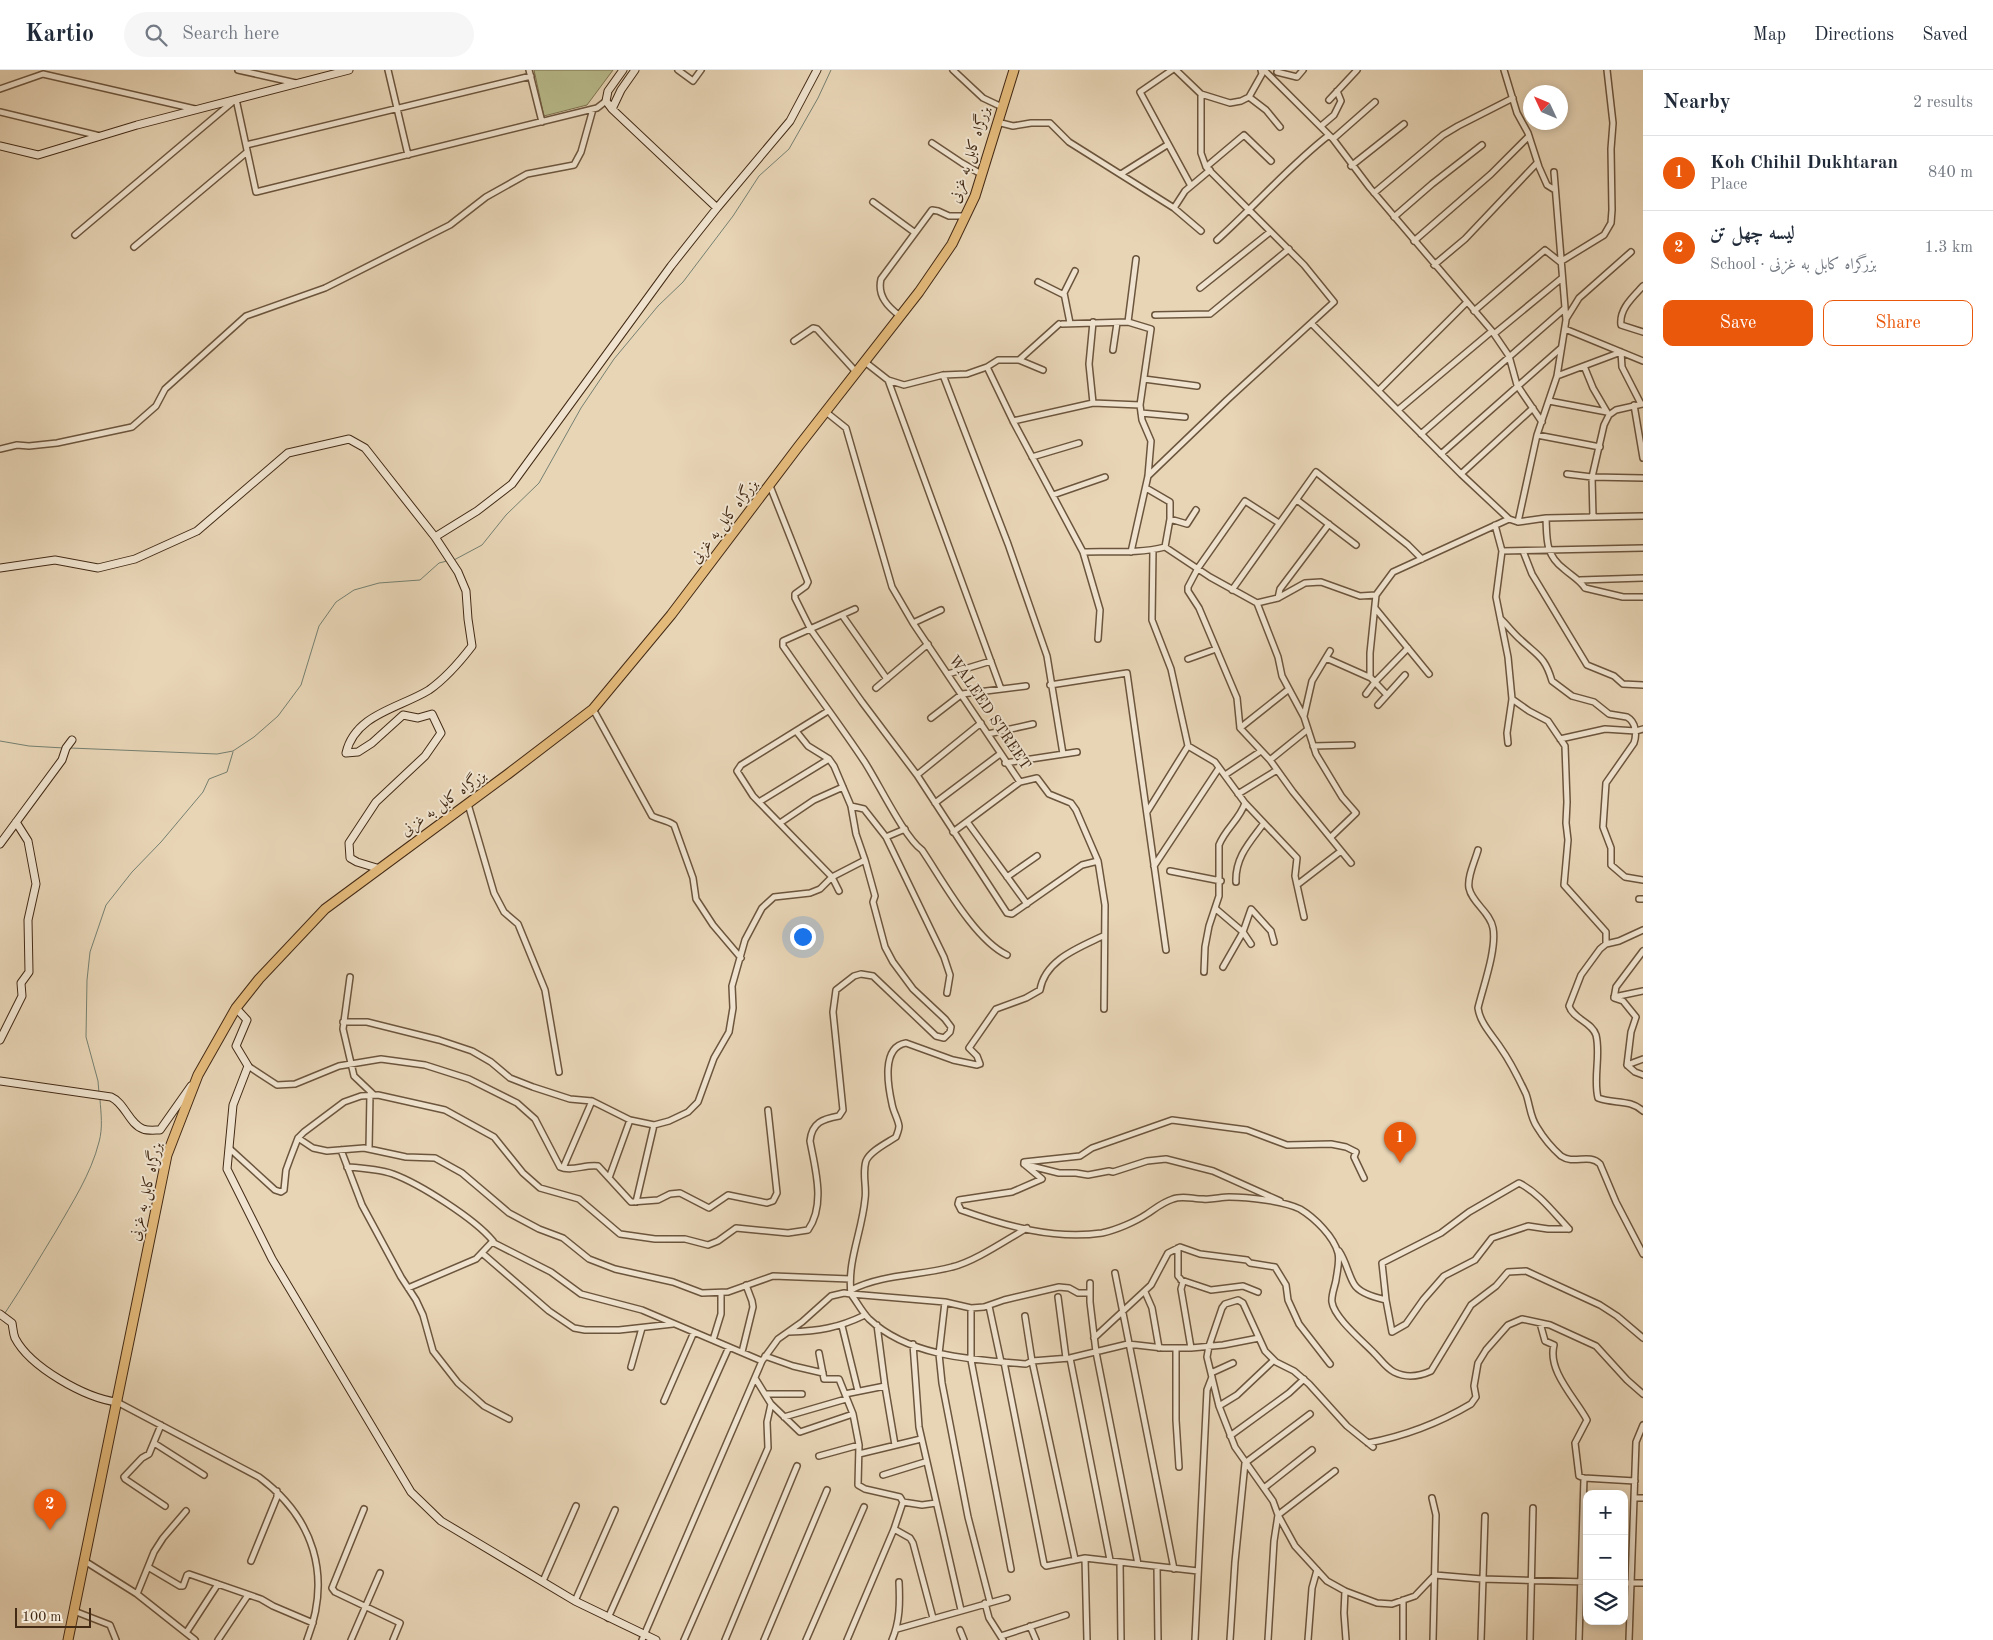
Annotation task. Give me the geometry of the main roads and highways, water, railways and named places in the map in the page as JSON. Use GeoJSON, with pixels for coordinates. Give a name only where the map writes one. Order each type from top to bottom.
{"type":"FeatureCollection","features":[{"type":"Feature","properties":{"kind":"highway","name":"بزرگراه کابل به غزنی"},"geometry":{"type":"LineString","coordinates":[[68,1640],[167,1155],[198,1075],[236,1008],[259,979],[325,909],[593,709],[671,616],[900,316],[952,244],[975,196],[1014,70]]}},
{"type":"Feature","properties":{"kind":"waterway"},"geometry":{"type":"LineString","coordinates":[[454,560],[482,545],[506,515],[539,483],[581,408],[614,359],[658,306],[683,282],[733,216],[759,176],[789,149],[818,98],[831,70]]}},
{"type":"Feature","properties":{"kind":"waterway"},"geometry":{"type":"LineString","coordinates":[[70,748],[217,754],[233,751],[254,737],[278,716],[301,685],[319,626],[336,602],[354,590],[379,583],[420,580],[439,563],[447,561]]}},
{"type":"Feature","properties":{"kind":"waterway"},"geometry":{"type":"LineString","coordinates":[[0,741],[29,746],[64,748]]}},
{"type":"Feature","properties":{"kind":"waterway"},"geometry":{"type":"LineString","coordinates":[[99,1093],[98,1081],[86,1037],[87,980],[90,952],[106,905],[132,872],[161,842],[203,792],[209,779],[227,772],[233,752]]}},
{"type":"Feature","properties":{"kind":"waterway"},"geometry":{"type":"LineString","coordinates":[[5,1313],[56,1231],[86,1177],[96,1154],[100,1137],[100,1100]]}},
{"type":"Feature","properties":{"kind":"place","name":"Koh Chihil Dukhtaran"},"geometry":{"type":"Point","coordinates":[1400,1163]}},
{"type":"Feature","properties":{"kind":"place","name":"لیسه چهل تن"},"geometry":{"type":"Point","coordinates":[50,1530]}}]}
